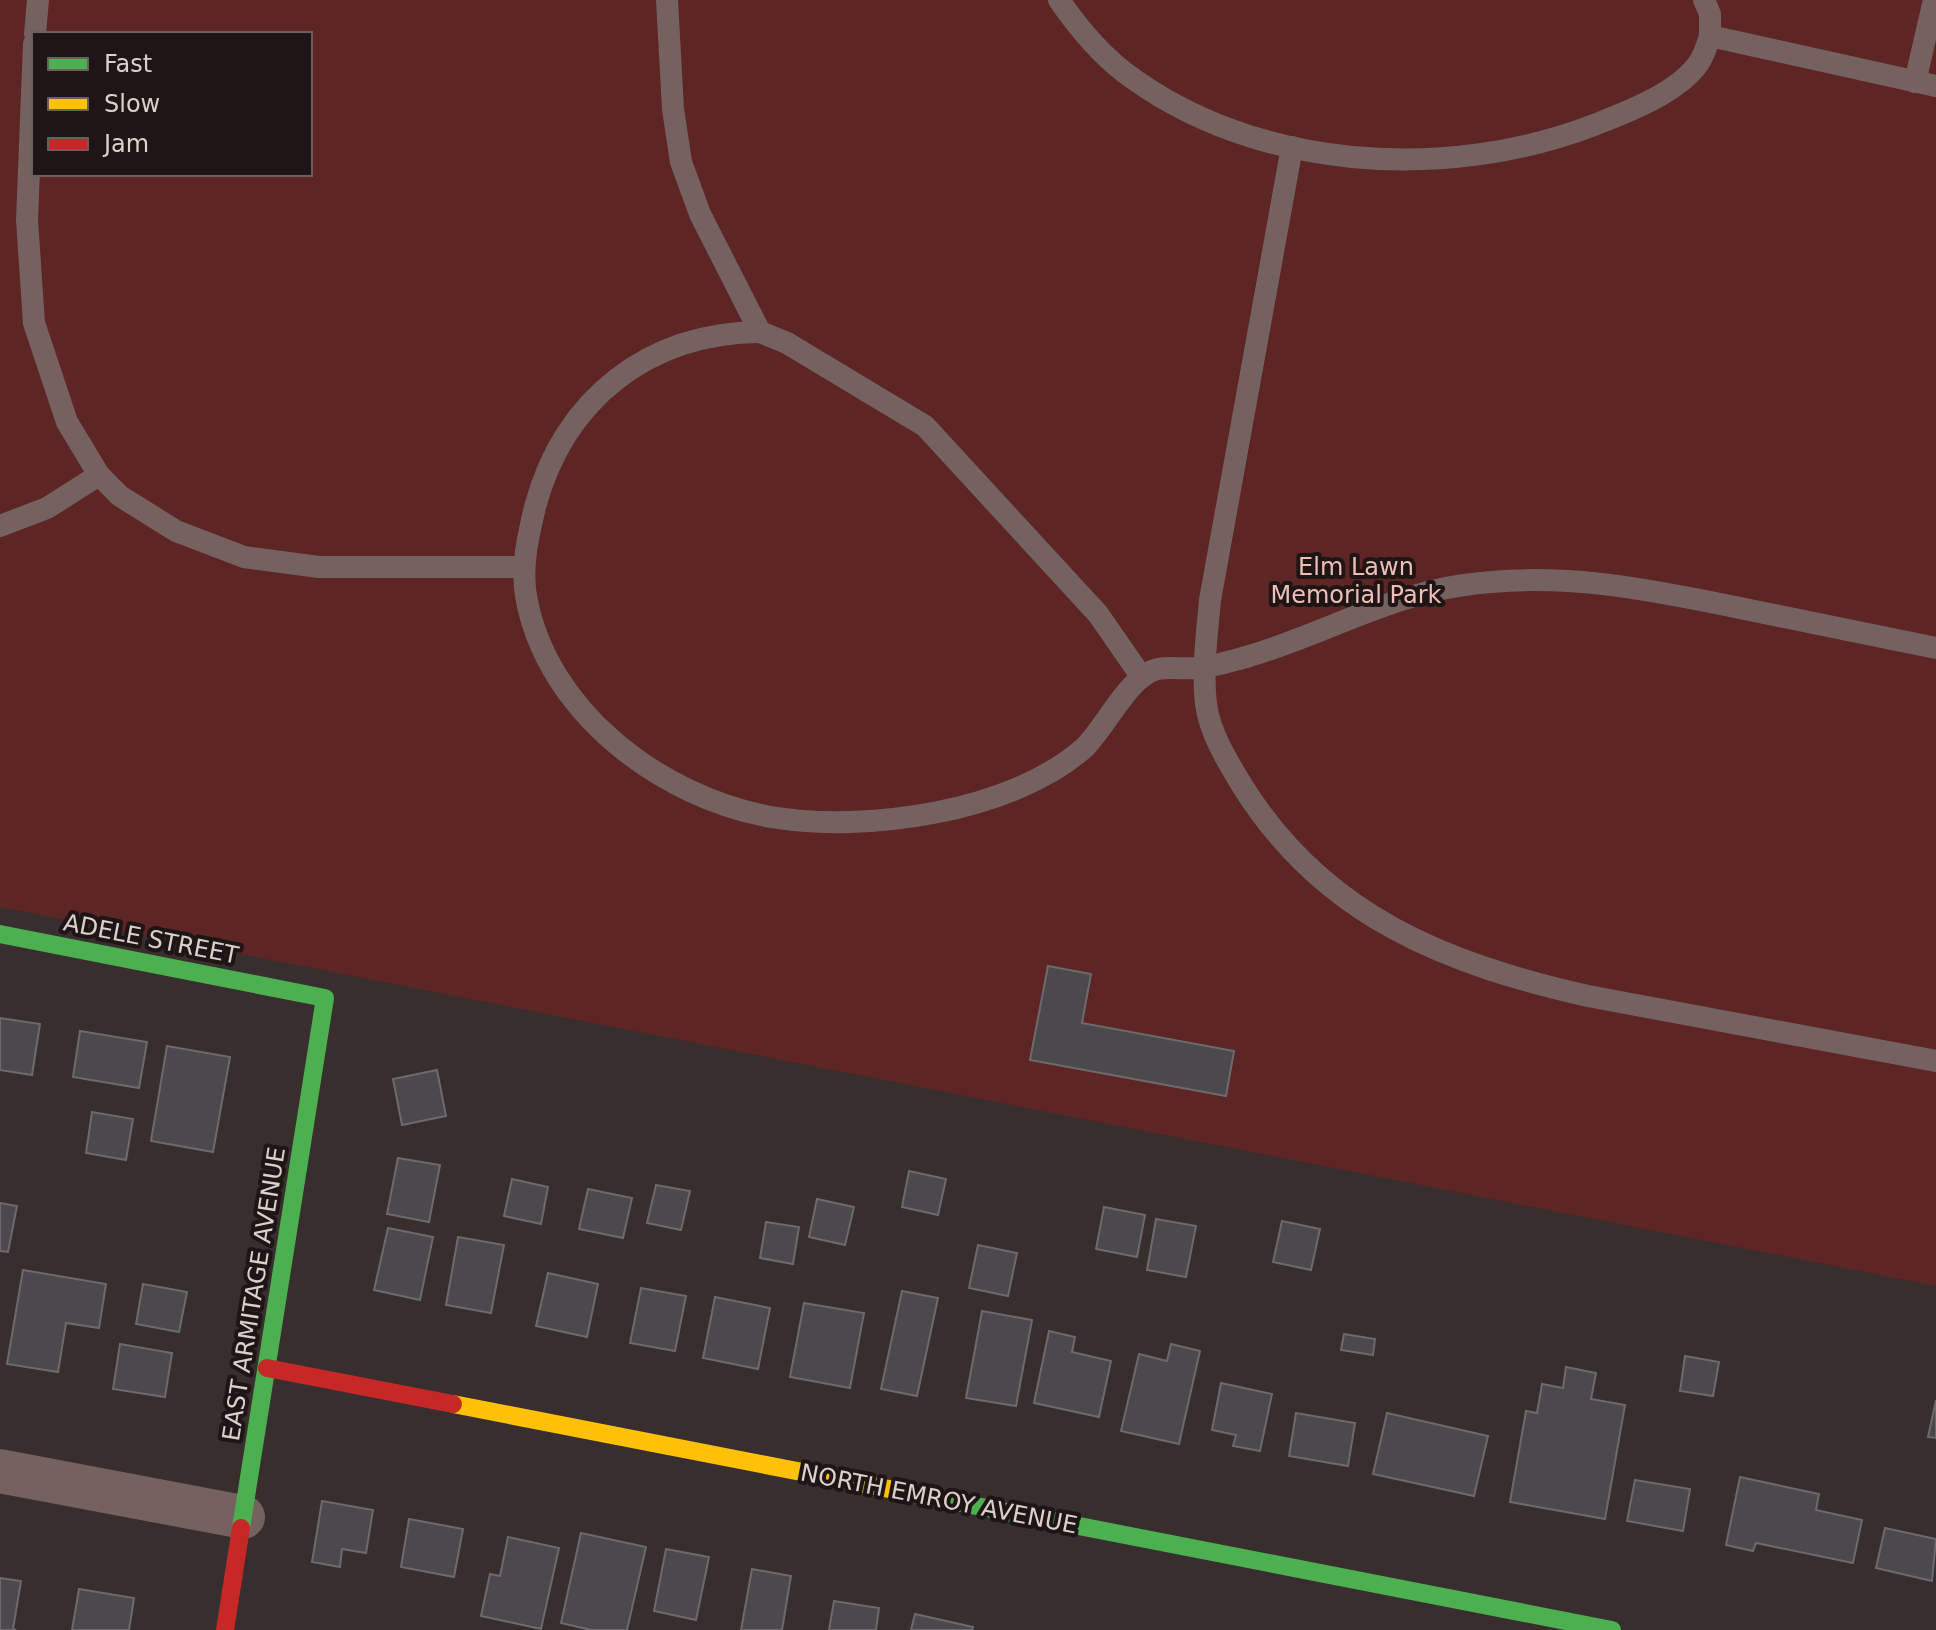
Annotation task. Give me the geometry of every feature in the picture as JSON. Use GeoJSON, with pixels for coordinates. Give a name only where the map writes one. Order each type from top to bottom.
{"type":"FeatureCollection","features":[{"type":"Feature","properties":{"kind":"street","name":"ADELE STREET"},"geometry":{"type":"LineString","coordinates":[[0,934],[292,991]]}},
{"type":"Feature","properties":{"kind":"street","name":"EAST ARMITAGE AVENUE"},"geometry":{"type":"LineString","coordinates":[[225,1630],[325,998],[292,991]]}},
{"type":"Feature","properties":{"kind":"street","name":"NORTH EMROY AVENUE"},"geometry":{"type":"LineString","coordinates":[[267,1368],[1612,1630]]}},
{"type":"Feature","properties":{"kind":"street"},"geometry":{"type":"LineString","coordinates":[[0,1471],[243,1517]]}},
{"type":"Feature","properties":{"kind":"lane"},"geometry":{"type":"LineString","coordinates":[[35,32],[38,0]]}},
{"type":"Feature","properties":{"kind":"lane"},"geometry":{"type":"LineString","coordinates":[[667,0],[673,109],[681,162],[700,214],[760,332]]}},
{"type":"Feature","properties":{"kind":"lane"},"geometry":{"type":"LineString","coordinates":[[1059,0],[1097,48],[1124,72],[1192,111],[1292,147],[1338,156],[1416,160],[1501,152],[1541,143],[1616,116],[1682,80],[1699,63],[1710,36],[1710,14],[1704,0]]}},
{"type":"Feature","properties":{"kind":"lane"},"geometry":{"type":"LineString","coordinates":[[1710,36],[1925,84],[1934,0]]}},
{"type":"Feature","properties":{"kind":"lane"},"geometry":{"type":"LineString","coordinates":[[32,94],[27,220],[34,323],[67,422],[99,475],[120,496],[176,531],[244,557],[319,567],[524,567]]}},
{"type":"Feature","properties":{"kind":"lane"},"geometry":{"type":"LineString","coordinates":[[1292,147],[1210,600],[1205,667],[1206,705],[1214,735],[1258,810],[1328,884],[1396,933],[1441,953],[1536,984],[1936,1061]]}},
{"type":"Feature","properties":{"kind":"lane"},"geometry":{"type":"LineString","coordinates":[[1141,676],[1098,614],[925,426],[787,343],[760,332],[728,332],[690,342],[652,357],[597,394],[561,442],[540,489],[524,567],[535,629],[553,669],[609,739],[646,767],[727,805],[771,817],[825,822],[879,819],[981,803],[1023,788],[1057,770],[1087,745],[1141,676],[1157,669],[1205,667],[1248,656],[1405,597],[1460,585],[1548,578],[1635,586],[1936,648]]}},
{"type":"Feature","properties":{"kind":"lane"},"geometry":{"type":"LineString","coordinates":[[0,526],[47,508],[99,475]]}},
{"type":"Feature","properties":{"kind":"green space","name":"Elm Lawn Memorial Park"},"geometry":{"type":"Polygon","coordinates":[[[0,0],[1936,0],[1936,1286],[0,907],[0,0]]]}},
{"type":"Feature","properties":{"kind":"building"},"geometry":{"type":"Polygon","coordinates":[[[1048,966],[1091,974],[1082,1023],[1234,1051],[1226,1096],[1030,1060],[1048,966]]]}},
{"type":"Feature","properties":{"kind":"building"},"geometry":{"type":"Polygon","coordinates":[[[0,1018],[40,1024],[32,1075],[0,1070],[0,1018]]]}},
{"type":"Feature","properties":{"kind":"building"},"geometry":{"type":"Polygon","coordinates":[[[80,1031],[147,1042],[139,1088],[73,1077],[80,1031]]]}},
{"type":"Feature","properties":{"kind":"building"},"geometry":{"type":"Polygon","coordinates":[[[167,1046],[230,1057],[213,1152],[151,1141],[167,1046]]]}},
{"type":"Feature","properties":{"kind":"building"},"geometry":{"type":"Polygon","coordinates":[[[437,1070],[446,1116],[402,1125],[393,1079],[437,1070]]]}},
{"type":"Feature","properties":{"kind":"building"},"geometry":{"type":"Polygon","coordinates":[[[92,1112],[133,1119],[126,1160],[86,1153],[92,1112]]]}},
{"type":"Feature","properties":{"kind":"building"},"geometry":{"type":"Polygon","coordinates":[[[398,1158],[440,1165],[429,1222],[387,1214],[398,1158]]]}},
{"type":"Feature","properties":{"kind":"building"},"geometry":{"type":"Polygon","coordinates":[[[909,1171],[946,1179],[938,1215],[902,1207],[909,1171]]]}},
{"type":"Feature","properties":{"kind":"building"},"geometry":{"type":"Polygon","coordinates":[[[512,1179],[548,1187],[541,1224],[504,1216],[512,1179]]]}},
{"type":"Feature","properties":{"kind":"building"},"geometry":{"type":"Polygon","coordinates":[[[656,1185],[690,1191],[681,1230],[647,1223],[656,1185]]]}},
{"type":"Feature","properties":{"kind":"building"},"geometry":{"type":"Polygon","coordinates":[[[588,1189],[632,1198],[623,1238],[579,1229],[588,1189]]]}},
{"type":"Feature","properties":{"kind":"building"},"geometry":{"type":"Polygon","coordinates":[[[817,1199],[854,1207],[845,1245],[809,1237],[817,1199]]]}},
{"type":"Feature","properties":{"kind":"building"},"geometry":{"type":"Polygon","coordinates":[[[0,1203],[17,1206],[8,1252],[0,1251],[0,1203]]]}},
{"type":"Feature","properties":{"kind":"building"},"geometry":{"type":"Polygon","coordinates":[[[1104,1207],[1145,1215],[1137,1257],[1096,1249],[1104,1207]]]}},
{"type":"Feature","properties":{"kind":"building"},"geometry":{"type":"Polygon","coordinates":[[[1156,1219],[1196,1226],[1186,1277],[1147,1270],[1156,1219]]]}},
{"type":"Feature","properties":{"kind":"building"},"geometry":{"type":"Polygon","coordinates":[[[1282,1221],[1320,1229],[1311,1270],[1273,1262],[1282,1221]]]}},
{"type":"Feature","properties":{"kind":"building"},"geometry":{"type":"Polygon","coordinates":[[[766,1222],[799,1227],[793,1264],[760,1258],[766,1222]]]}},
{"type":"Feature","properties":{"kind":"building"},"geometry":{"type":"Polygon","coordinates":[[[388,1228],[433,1237],[420,1300],[374,1290],[388,1228]]]}},
{"type":"Feature","properties":{"kind":"building"},"geometry":{"type":"Polygon","coordinates":[[[458,1237],[504,1245],[491,1313],[446,1305],[458,1237]]]}},
{"type":"Feature","properties":{"kind":"building"},"geometry":{"type":"Polygon","coordinates":[[[978,1245],[1017,1253],[1008,1296],[969,1288],[978,1245]]]}},
{"type":"Feature","properties":{"kind":"building"},"geometry":{"type":"Polygon","coordinates":[[[23,1270],[106,1284],[99,1328],[66,1323],[58,1372],[7,1364],[23,1270]]]}},
{"type":"Feature","properties":{"kind":"building"},"geometry":{"type":"Polygon","coordinates":[[[548,1273],[598,1284],[587,1337],[536,1326],[548,1273]]]}},
{"type":"Feature","properties":{"kind":"building"},"geometry":{"type":"Polygon","coordinates":[[[143,1284],[187,1292],[179,1332],[136,1324],[143,1284]]]}},
{"type":"Feature","properties":{"kind":"building"},"geometry":{"type":"Polygon","coordinates":[[[641,1288],[686,1296],[675,1351],[630,1343],[641,1288]]]}},
{"type":"Feature","properties":{"kind":"building"},"geometry":{"type":"Polygon","coordinates":[[[902,1291],[938,1298],[917,1396],[881,1389],[902,1291]]]}},
{"type":"Feature","properties":{"kind":"building"},"geometry":{"type":"Polygon","coordinates":[[[715,1297],[770,1308],[758,1369],[703,1358],[715,1297]]]}},
{"type":"Feature","properties":{"kind":"building"},"geometry":{"type":"Polygon","coordinates":[[[804,1303],[864,1313],[850,1388],[790,1377],[804,1303]]]}},
{"type":"Feature","properties":{"kind":"building"},"geometry":{"type":"Polygon","coordinates":[[[982,1311],[1032,1320],[1016,1406],[966,1398],[982,1311]]]}},
{"type":"Feature","properties":{"kind":"building"},"geometry":{"type":"Polygon","coordinates":[[[1049,1331],[1075,1337],[1072,1352],[1111,1361],[1099,1417],[1034,1403],[1049,1331]]]}},
{"type":"Feature","properties":{"kind":"building"},"geometry":{"type":"Polygon","coordinates":[[[1344,1334],[1375,1339],[1373,1355],[1341,1350],[1344,1334]]]}},
{"type":"Feature","properties":{"kind":"building"},"geometry":{"type":"Polygon","coordinates":[[[120,1344],[172,1353],[165,1397],[113,1389],[120,1344]]]}},
{"type":"Feature","properties":{"kind":"building"},"geometry":{"type":"Polygon","coordinates":[[[1171,1344],[1200,1351],[1179,1444],[1121,1431],[1139,1354],[1167,1361],[1171,1344]]]}},
{"type":"Feature","properties":{"kind":"building"},"geometry":{"type":"Polygon","coordinates":[[[1685,1356],[1719,1362],[1713,1396],[1680,1391],[1685,1356]]]}},
{"type":"Feature","properties":{"kind":"building"},"geometry":{"type":"Polygon","coordinates":[[[1566,1367],[1596,1373],[1591,1399],[1625,1405],[1605,1519],[1510,1502],[1526,1411],[1537,1413],[1542,1384],[1563,1388],[1566,1367]]]}},
{"type":"Feature","properties":{"kind":"building"},"geometry":{"type":"Polygon","coordinates":[[[1221,1383],[1272,1394],[1260,1451],[1233,1446],[1236,1435],[1212,1430],[1221,1383]]]}},
{"type":"Feature","properties":{"kind":"building"},"geometry":{"type":"Polygon","coordinates":[[[1936,1400],[1936,1438],[1928,1437],[1936,1400]]]}},
{"type":"Feature","properties":{"kind":"building"},"geometry":{"type":"Polygon","coordinates":[[[1296,1413],[1355,1423],[1348,1466],[1289,1456],[1296,1413]]]}},
{"type":"Feature","properties":{"kind":"building"},"geometry":{"type":"Polygon","coordinates":[[[1387,1413],[1488,1436],[1474,1496],[1373,1474],[1387,1413]]]}},
{"type":"Feature","properties":{"kind":"building"},"geometry":{"type":"Polygon","coordinates":[[[1740,1477],[1819,1494],[1816,1510],[1862,1520],[1853,1563],[1756,1543],[1753,1551],[1726,1545],[1740,1477]]]}},
{"type":"Feature","properties":{"kind":"building"},"geometry":{"type":"Polygon","coordinates":[[[1635,1480],[1690,1489],[1683,1531],[1627,1521],[1635,1480]]]}},
{"type":"Feature","properties":{"kind":"building"},"geometry":{"type":"Polygon","coordinates":[[[322,1501],[373,1510],[366,1553],[342,1549],[340,1567],[312,1562],[322,1501]]]}},
{"type":"Feature","properties":{"kind":"building"},"geometry":{"type":"Polygon","coordinates":[[[409,1519],[463,1529],[454,1577],[401,1567],[409,1519]]]}},
{"type":"Feature","properties":{"kind":"building"},"geometry":{"type":"Polygon","coordinates":[[[1885,1528],[1936,1539],[1932,1581],[1876,1568],[1885,1528]]]}},
{"type":"Feature","properties":{"kind":"building"},"geometry":{"type":"Polygon","coordinates":[[[581,1533],[646,1547],[627,1630],[591,1630],[561,1623],[581,1533]]]}},
{"type":"Feature","properties":{"kind":"building"},"geometry":{"type":"Polygon","coordinates":[[[508,1537],[559,1548],[541,1629],[481,1616],[490,1574],[500,1576],[508,1537]]]}},
{"type":"Feature","properties":{"kind":"building"},"geometry":{"type":"Polygon","coordinates":[[[666,1549],[709,1557],[696,1620],[654,1611],[666,1549]]]}},
{"type":"Feature","properties":{"kind":"building"},"geometry":{"type":"Polygon","coordinates":[[[752,1569],[791,1576],[782,1630],[741,1630],[752,1569]]]}},
{"type":"Feature","properties":{"kind":"building"},"geometry":{"type":"Polygon","coordinates":[[[0,1578],[21,1581],[13,1629],[16,1630],[0,1630],[0,1578]]]}},
{"type":"Feature","properties":{"kind":"building"},"geometry":{"type":"Polygon","coordinates":[[[79,1589],[134,1598],[129,1630],[72,1630],[79,1589]]]}},
{"type":"Feature","properties":{"kind":"building"},"geometry":{"type":"Polygon","coordinates":[[[834,1601],[879,1608],[876,1630],[829,1630],[834,1601]]]}},
{"type":"Feature","properties":{"kind":"building"},"geometry":{"type":"Polygon","coordinates":[[[915,1614],[973,1627],[972,1630],[911,1630],[915,1614]]]}},
{"type":"Feature","properties":{"kind":"traffic: fast"},"geometry":{"type":"LineString","coordinates":[[0,934],[325,998],[241,1528]]}},
{"type":"Feature","properties":{"kind":"traffic: fast"},"geometry":{"type":"LineString","coordinates":[[920,1495],[1612,1630]]}},
{"type":"Feature","properties":{"kind":"traffic: slow"},"geometry":{"type":"LineString","coordinates":[[453,1404],[920,1495]]}},
{"type":"Feature","properties":{"kind":"traffic: jam"},"geometry":{"type":"LineString","coordinates":[[267,1368],[453,1404]]}},
{"type":"Feature","properties":{"kind":"traffic: jam"},"geometry":{"type":"LineString","coordinates":[[225,1630],[241,1528]]}}]}
